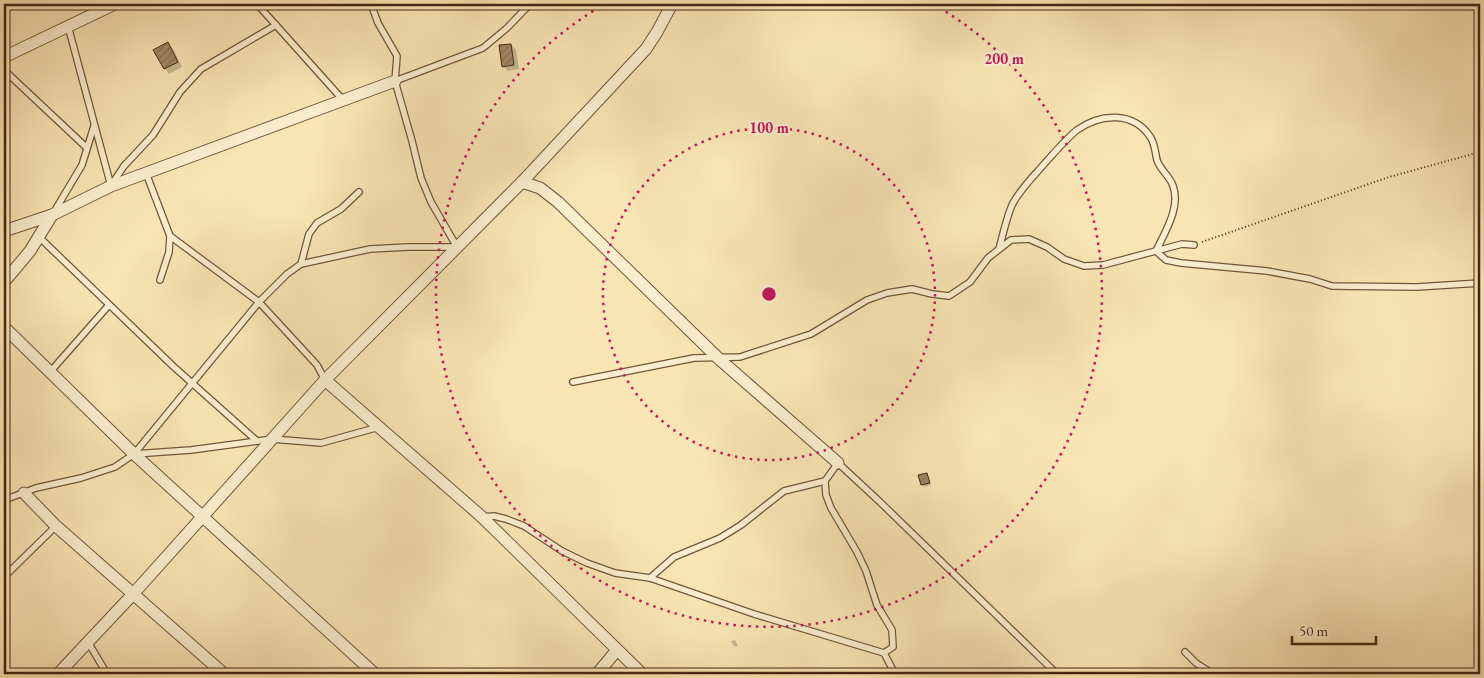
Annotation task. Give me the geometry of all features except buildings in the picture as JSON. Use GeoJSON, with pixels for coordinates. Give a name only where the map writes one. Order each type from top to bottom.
{"type":"FeatureCollection","features":[{"type":"Feature","properties":{"kind":"street"},"geometry":{"type":"LineString","coordinates":[[4,57],[115,4]]}},
{"type":"Feature","properties":{"kind":"street"},"geometry":{"type":"LineString","coordinates":[[58,674],[134,593],[325,380],[522,182],[646,49],[672,4]]}},
{"type":"Feature","properties":{"kind":"street"},"geometry":{"type":"LineString","coordinates":[[4,231],[52,214],[111,186],[395,81]]}},
{"type":"Feature","properties":{"kind":"street"},"geometry":{"type":"LineString","coordinates":[[522,182],[540,188],[558,202],[718,358],[838,463]]}},
{"type":"Feature","properties":{"kind":"street"},"geometry":{"type":"LineString","coordinates":[[4,282],[39,237],[52,214]]}},
{"type":"Feature","properties":{"kind":"street"},"geometry":{"type":"LineString","coordinates":[[4,327],[134,454],[375,674]]}},
{"type":"Feature","properties":{"kind":"street"},"geometry":{"type":"LineString","coordinates":[[325,380],[482,517],[642,674]]}},
{"type":"Feature","properties":{"kind":"street"},"geometry":{"type":"LineString","coordinates":[[24,493],[56,526],[224,674]]}},
{"type":"Feature","properties":{"kind":"street"},"geometry":{"type":"LineString","coordinates":[[597,674],[618,650]]}},
{"type":"Feature","properties":{"kind":"lane"},"geometry":{"type":"LineString","coordinates":[[258,4],[343,100]]}},
{"type":"Feature","properties":{"kind":"lane"},"geometry":{"type":"LineString","coordinates":[[371,4],[378,23],[397,56],[395,81],[421,178],[431,202],[457,247]]}},
{"type":"Feature","properties":{"kind":"lane"},"geometry":{"type":"LineString","coordinates":[[395,81],[483,48],[507,28],[530,4]]}},
{"type":"Feature","properties":{"kind":"lane"},"geometry":{"type":"LineString","coordinates":[[111,186],[124,166],[153,135],[180,92],[201,69],[276,25]]}},
{"type":"Feature","properties":{"kind":"lane"},"geometry":{"type":"LineString","coordinates":[[68,26],[111,186]]}},
{"type":"Feature","properties":{"kind":"lane"},"geometry":{"type":"LineString","coordinates":[[4,70],[87,148]]}},
{"type":"Feature","properties":{"kind":"lane"},"geometry":{"type":"LineString","coordinates":[[1000,249],[1013,205],[1029,181],[1077,130],[1106,117],[1118,116],[1133,121],[1151,138],[1156,149],[1157,161],[1163,173],[1173,185],[1175,200],[1171,218],[1156,251]]}},
{"type":"Feature","properties":{"kind":"lane"},"geometry":{"type":"LineString","coordinates":[[52,214],[82,166],[94,124]]}},
{"type":"Feature","properties":{"kind":"lane"},"geometry":{"type":"LineString","coordinates":[[146,173],[170,236],[169,252],[160,280]]}},
{"type":"Feature","properties":{"kind":"lane"},"geometry":{"type":"LineString","coordinates":[[301,264],[309,234],[317,223],[342,209],[359,192]]}},
{"type":"Feature","properties":{"kind":"lane"},"geometry":{"type":"LineString","coordinates":[[170,236],[259,302],[317,365],[325,380]]}},
{"type":"Feature","properties":{"kind":"lane"},"geometry":{"type":"LineString","coordinates":[[39,237],[192,383],[257,441]]}},
{"type":"Feature","properties":{"kind":"lane"},"geometry":{"type":"LineString","coordinates":[[573,382],[694,358],[740,357],[812,334],[867,300],[887,293],[912,289],[949,296],[970,282],[988,258],[1011,240],[1029,239],[1048,247],[1064,258],[1084,266],[1103,264],[1182,244],[1194,245]]}},
{"type":"Feature","properties":{"kind":"lane"},"geometry":{"type":"LineString","coordinates":[[4,500],[36,488],[81,478],[115,467],[134,454],[259,302],[286,274],[301,264],[370,249],[457,247]]}},
{"type":"Feature","properties":{"kind":"lane"},"geometry":{"type":"LineString","coordinates":[[1156,251],[1166,260],[1267,271],[1310,279],[1332,286],[1417,287],[1480,283]]}},
{"type":"Feature","properties":{"kind":"lane"},"geometry":{"type":"LineString","coordinates":[[50,372],[109,305]]}},
{"type":"Feature","properties":{"kind":"lane"},"geometry":{"type":"LineString","coordinates":[[134,454],[191,450],[272,439],[321,443],[379,427]]}},
{"type":"Feature","properties":{"kind":"lane"},"geometry":{"type":"LineString","coordinates":[[884,653],[894,647],[892,630],[877,605],[866,571],[857,552],[831,508],[826,495],[825,481],[838,463],[1057,674]]}},
{"type":"Feature","properties":{"kind":"lane"},"geometry":{"type":"LineString","coordinates":[[650,578],[674,557],[720,538],[741,525],[784,491],[825,481]]}},
{"type":"Feature","properties":{"kind":"lane"},"geometry":{"type":"LineString","coordinates":[[482,517],[494,516],[524,526],[562,551],[586,563],[623,574],[650,578],[754,614],[884,653],[895,674]]}},
{"type":"Feature","properties":{"kind":"lane"},"geometry":{"type":"LineString","coordinates":[[4,577],[56,526]]}},
{"type":"Feature","properties":{"kind":"lane"},"geometry":{"type":"LineString","coordinates":[[88,642],[108,674]]}},
{"type":"Feature","properties":{"kind":"lane"},"geometry":{"type":"LineString","coordinates":[[1185,652],[1196,663],[1213,674]]}},
{"type":"Feature","properties":{"kind":"path"},"geometry":{"type":"LineString","coordinates":[[1194,245],[1389,177],[1480,152]]}}]}
